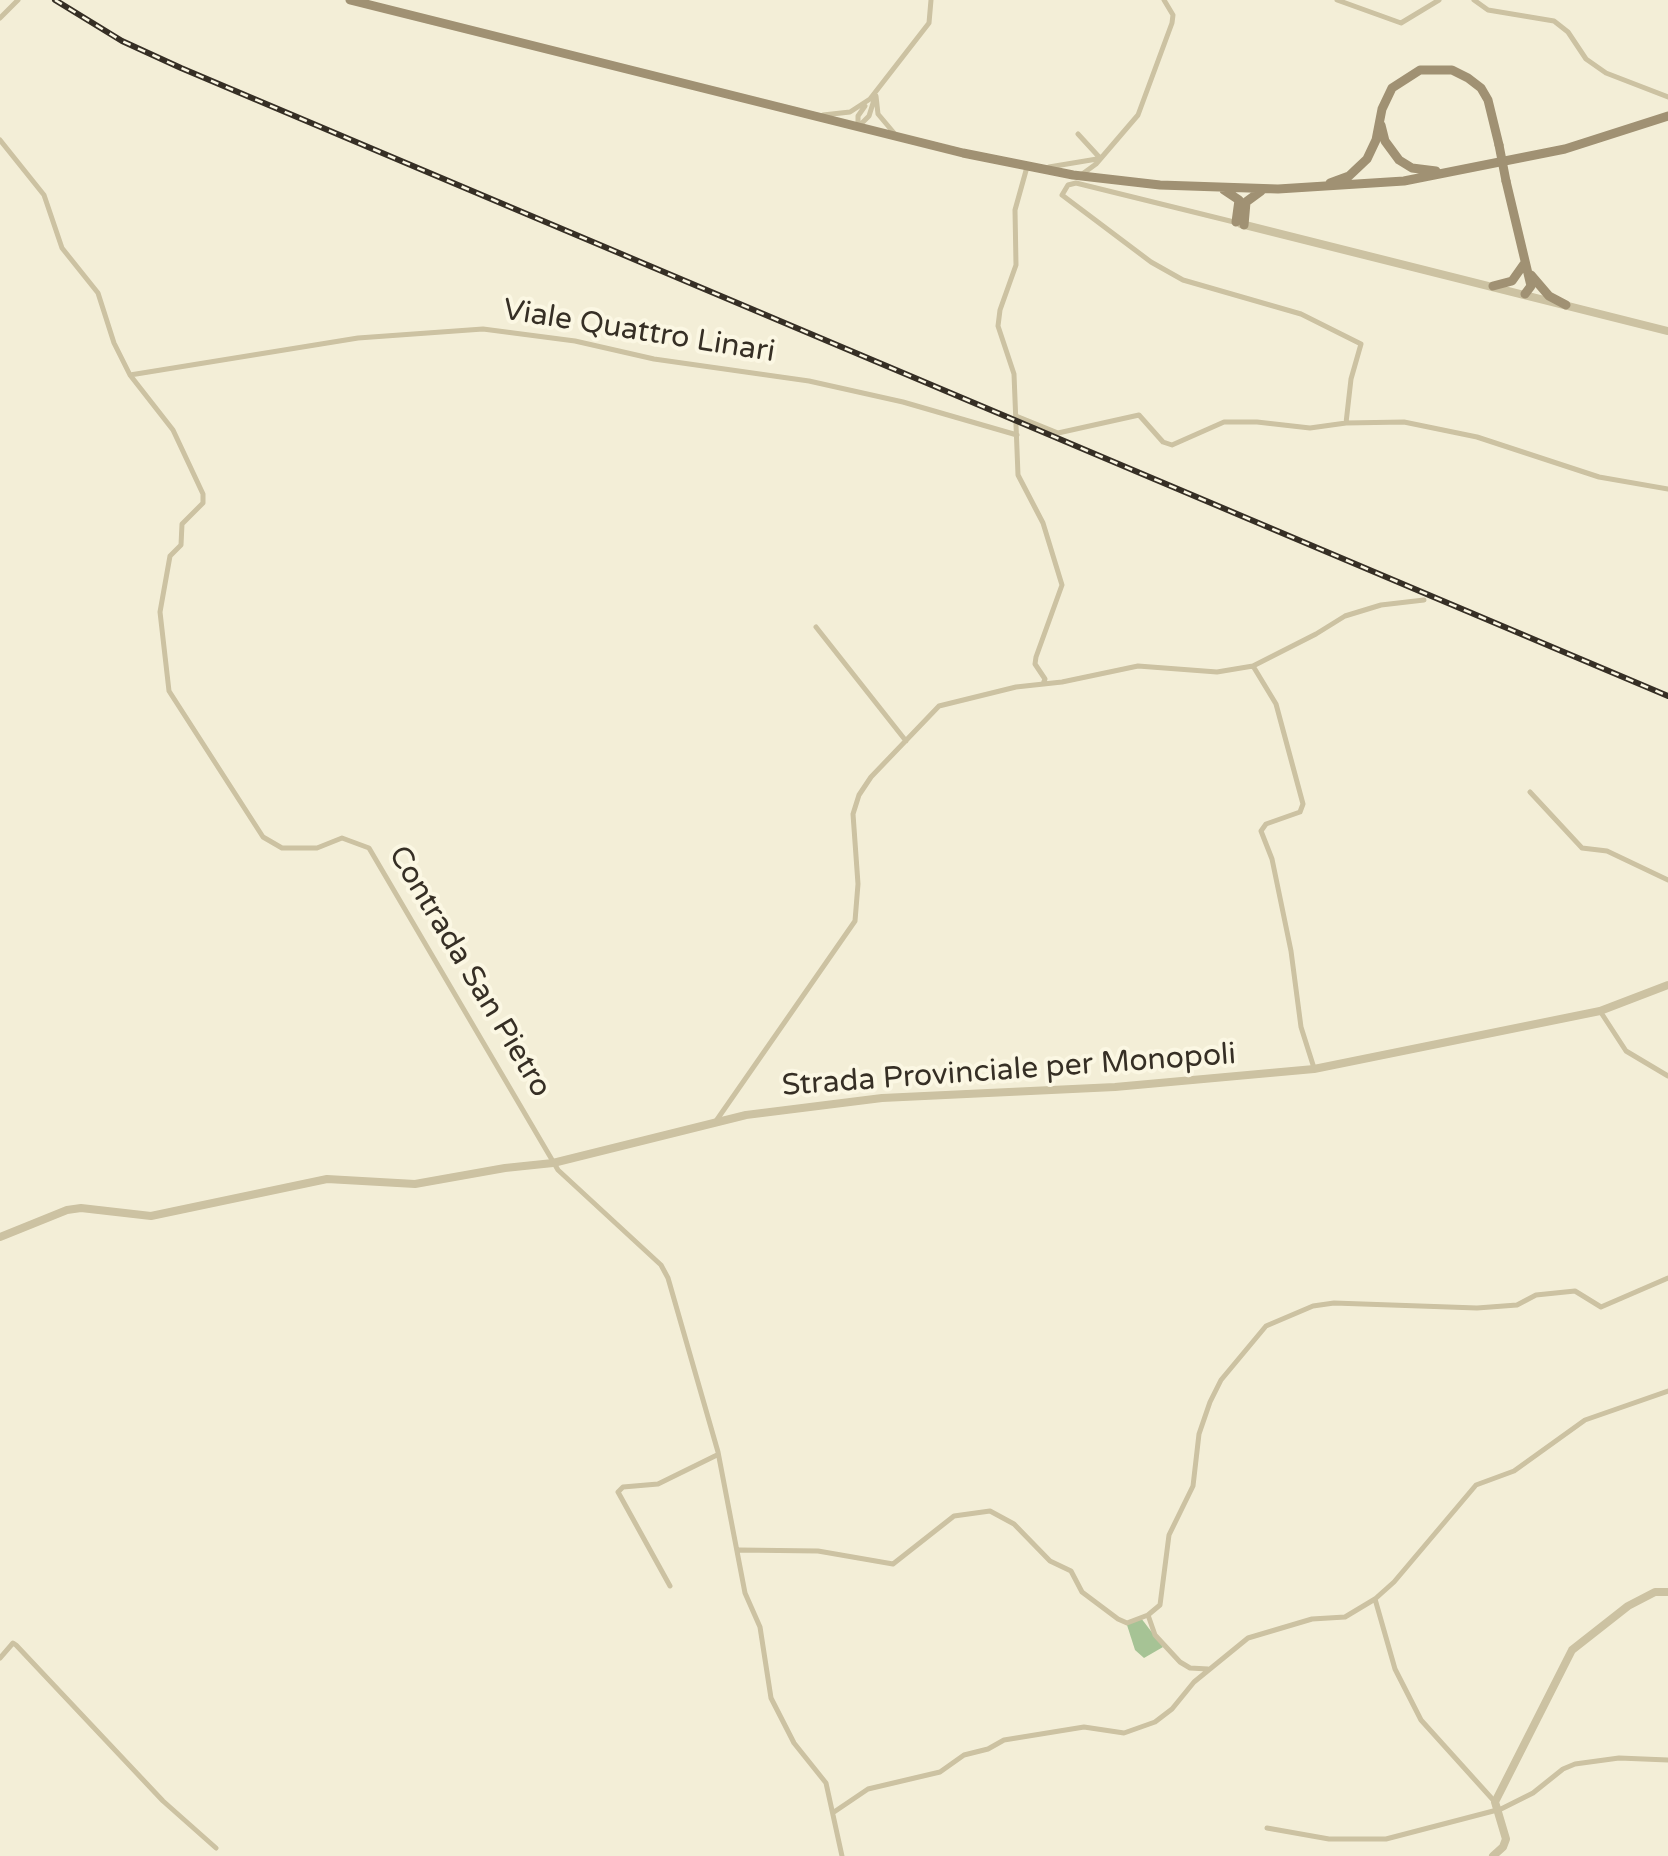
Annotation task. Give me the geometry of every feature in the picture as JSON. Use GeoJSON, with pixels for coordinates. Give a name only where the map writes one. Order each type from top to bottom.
{"type":"FeatureCollection","features":[{"type":"Feature","properties":{"kind":"main road"},"geometry":{"type":"LineString","coordinates":[[350,0],[900,137],[1032,168],[1114,180],[1222,189],[1315,188],[1404,181],[1564,149],[1668,116]]}},
{"type":"Feature","properties":{"kind":"main road"},"geometry":{"type":"LineString","coordinates":[[1315,188],[1342,180],[1358,169],[1372,150],[1386,98],[1402,79],[1420,70],[1444,68],[1468,78],[1488,100],[1531,286],[1524,294]]}},
{"type":"Feature","properties":{"kind":"main road"},"geometry":{"type":"LineString","coordinates":[[1380,122],[1392,153],[1406,164],[1426,171],[1456,172]]}},
{"type":"Feature","properties":{"kind":"main road"},"geometry":{"type":"LineString","coordinates":[[1222,189],[1240,200],[1240,224]]}},
{"type":"Feature","properties":{"kind":"main road"},"geometry":{"type":"LineString","coordinates":[[1240,224],[1248,199],[1269,189]]}},
{"type":"Feature","properties":{"kind":"main road"},"geometry":{"type":"LineString","coordinates":[[1493,286],[1512,282],[1524,263]]}},
{"type":"Feature","properties":{"kind":"main road"},"geometry":{"type":"LineString","coordinates":[[1524,263],[1550,296],[1566,305]]}},
{"type":"Feature","properties":{"kind":"street"},"geometry":{"type":"LineString","coordinates":[[0,18],[18,0]]}},
{"type":"Feature","properties":{"kind":"street"},"geometry":{"type":"LineString","coordinates":[[858,126],[858,116],[866,104],[929,22],[931,0]]}},
{"type":"Feature","properties":{"kind":"street"},"geometry":{"type":"LineString","coordinates":[[1080,164],[1078,176],[1091,169],[1138,116],[1173,18],[1164,0]]}},
{"type":"Feature","properties":{"kind":"street"},"geometry":{"type":"LineString","coordinates":[[1337,0],[1401,23],[1440,0]]}},
{"type":"Feature","properties":{"kind":"street"},"geometry":{"type":"LineString","coordinates":[[1474,0],[1488,10],[1554,21],[1568,32],[1586,59],[1606,74],[1668,97]]}},
{"type":"Feature","properties":{"kind":"street"},"geometry":{"type":"LineString","coordinates":[[858,126],[869,116],[876,95]]}},
{"type":"Feature","properties":{"kind":"street"},"geometry":{"type":"LineString","coordinates":[[876,95],[882,122],[900,137]]}},
{"type":"Feature","properties":{"kind":"street"},"geometry":{"type":"LineString","coordinates":[[815,115],[842,114],[866,104]]}},
{"type":"Feature","properties":{"kind":"street"},"geometry":{"type":"LineString","coordinates":[[1078,134],[1100,158],[1103,173],[1114,180]]}},
{"type":"Feature","properties":{"kind":"street","name":"Contrada San Pietro"},"geometry":{"type":"LineString","coordinates":[[0,140],[44,195],[62,248],[98,292],[114,344],[130,375],[172,430],[192,465],[204,500],[184,520],[181,545],[170,556],[160,612],[168,691],[263,837],[282,848],[317,848],[342,838],[372,851],[553,1163],[579,1192],[661,1265],[668,1278],[718,1455],[745,1593],[760,1626],[774,1705],[794,1743],[824,1780],[842,1856]]}},
{"type":"Feature","properties":{"kind":"street"},"geometry":{"type":"LineString","coordinates":[[1042,684],[1044,679],[1035,664],[1036,657],[1062,585],[1042,523],[1018,475],[1014,374],[998,320],[1016,266],[1015,210],[1032,168],[1080,164],[1100,158]]}},
{"type":"Feature","properties":{"kind":"street"},"geometry":{"type":"LineString","coordinates":[[1346,424],[1360,344],[1301,314],[1183,280],[1151,262],[1062,194],[1068,185],[1076,182],[1668,331]]}},
{"type":"Feature","properties":{"kind":"street","name":"Viale Quattro Linari"},"geometry":{"type":"LineString","coordinates":[[130,375],[358,338],[483,329],[575,341],[654,360],[824,384],[1017,435]]}},
{"type":"Feature","properties":{"kind":"street"},"geometry":{"type":"LineString","coordinates":[[1016,416],[1058,432],[1139,415],[1163,442],[1172,444],[1224,422],[1310,428],[1404,422],[1477,437],[1599,478],[1668,490]]}},
{"type":"Feature","properties":{"kind":"street"},"geometry":{"type":"LineString","coordinates":[[716,1120],[854,921],[858,884],[854,808],[868,781],[922,721],[944,704],[1016,686],[1145,666],[1216,672],[1253,666],[1345,616],[1380,605],[1424,600]]}},
{"type":"Feature","properties":{"kind":"street"},"geometry":{"type":"LineString","coordinates":[[816,627],[906,741]]}},
{"type":"Feature","properties":{"kind":"street"},"geometry":{"type":"LineString","coordinates":[[1253,666],[1279,712],[1303,804],[1300,812],[1266,824],[1262,830],[1291,951],[1301,1027],[1314,1069]]}},
{"type":"Feature","properties":{"kind":"street"},"geometry":{"type":"LineString","coordinates":[[1530,792],[1579,846],[1607,851],[1668,880]]}},
{"type":"Feature","properties":{"kind":"street","name":"Strada Provinciale per Monopoli"},"geometry":{"type":"LineString","coordinates":[[0,1237],[67,1210],[152,1216],[316,1181],[416,1184],[553,1163],[716,1120],[882,1098],[1115,1087],[1314,1069],[1600,1011],[1668,984]]}},
{"type":"Feature","properties":{"kind":"street"},"geometry":{"type":"LineString","coordinates":[[1600,1011],[1626,1051],[1668,1076]]}},
{"type":"Feature","properties":{"kind":"street"},"geometry":{"type":"LineString","coordinates":[[739,1550],[818,1551],[893,1564],[954,1516],[990,1511],[1014,1524],[1050,1561],[1071,1571],[1082,1592],[1127,1623],[1148,1615],[1160,1605],[1169,1536],[1191,1492],[1199,1434],[1210,1402],[1221,1380],[1266,1326],[1313,1306],[1334,1303],[1476,1308],[1516,1304],[1536,1295],[1576,1292],[1601,1307],[1668,1278]]}},
{"type":"Feature","properties":{"kind":"street"},"geometry":{"type":"LineString","coordinates":[[834,1812],[868,1788],[940,1772],[964,1755],[988,1750],[1004,1740],[1084,1727],[1132,1732],[1164,1716],[1209,1670],[1255,1634],[1312,1619],[1345,1617],[1375,1599],[1476,1485],[1514,1471],[1585,1420],[1668,1391]]}},
{"type":"Feature","properties":{"kind":"street"},"geometry":{"type":"LineString","coordinates":[[670,1586],[618,1492],[623,1487],[658,1484],[718,1455]]}},
{"type":"Feature","properties":{"kind":"street"},"geometry":{"type":"LineString","coordinates":[[1496,1806],[1575,1647],[1634,1602],[1655,1592],[1668,1592]]}},
{"type":"Feature","properties":{"kind":"street"},"geometry":{"type":"LineString","coordinates":[[1375,1599],[1388,1650],[1421,1720],[1496,1806],[1507,1849],[1493,1856]]}},
{"type":"Feature","properties":{"kind":"street"},"geometry":{"type":"LineString","coordinates":[[1148,1615],[1155,1635],[1180,1662],[1190,1668],[1209,1670]]}},
{"type":"Feature","properties":{"kind":"street"},"geometry":{"type":"LineString","coordinates":[[0,1658],[13,1643],[19,1648],[162,1801],[216,1848]]}},
{"type":"Feature","properties":{"kind":"street"},"geometry":{"type":"LineString","coordinates":[[1267,1828],[1314,1837],[1371,1841],[1533,1793],[1568,1766],[1620,1758],[1668,1760]]}},
{"type":"Feature","properties":{"kind":"green space"},"geometry":{"type":"Polygon","coordinates":[[[1141,1618],[1163,1647],[1144,1658],[1135,1650],[1127,1625],[1141,1618]]]}},
{"type":"Feature","properties":{"kind":"railway"},"geometry":{"type":"LineString","coordinates":[[55,0],[122,41],[181,68],[1668,696]]}}]}
